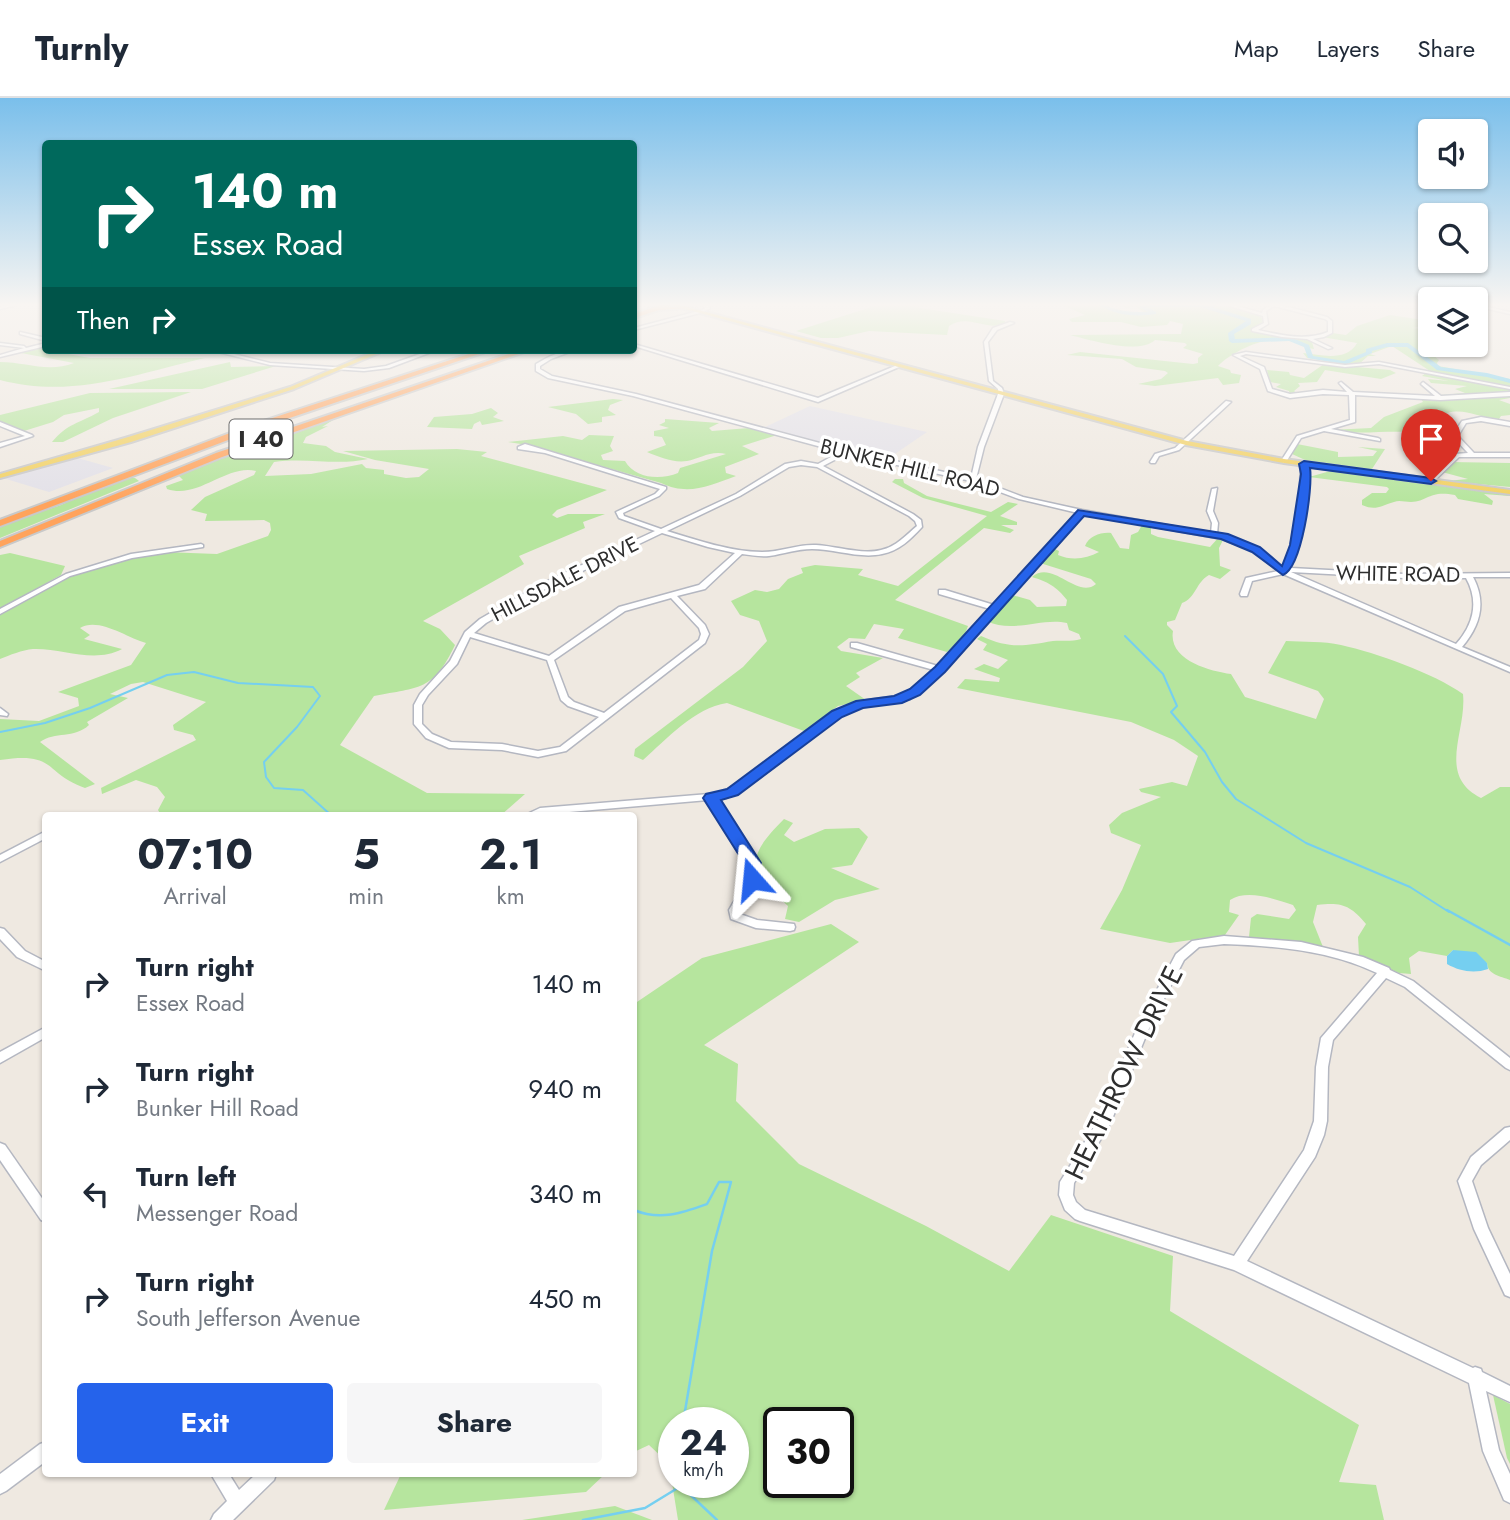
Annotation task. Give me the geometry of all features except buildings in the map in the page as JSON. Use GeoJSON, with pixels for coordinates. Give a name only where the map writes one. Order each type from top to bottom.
{"type":"FeatureCollection","features":[{"type":"Feature","properties":{"kind":"highway","name":"I 40"},"geometry":{"type":"LineString","coordinates":[[0,523],[210,443],[427,370]]}},
{"type":"Feature","properties":{"kind":"highway","name":"I 40"},"geometry":{"type":"LineString","coordinates":[[0,544],[232,450],[467,370]]}},
{"type":"Feature","properties":{"kind":"main road"},"geometry":{"type":"LineString","coordinates":[[0,476],[153,433],[335,370]]}},
{"type":"Feature","properties":{"kind":"main road"},"geometry":{"type":"LineString","coordinates":[[910,370],[1186,443],[1284,461],[1510,492]]}},
{"type":"Feature","properties":{"kind":"street","name":"BUNKER HILL ROAD"},"geometry":{"type":"LineString","coordinates":[[539,370],[845,452],[973,480],[1021,498],[1156,527],[1214,534],[1246,544],[1285,571],[1510,670]]}},
{"type":"Feature","properties":{"kind":"street"},"geometry":{"type":"LineString","coordinates":[[719,370],[818,400],[889,370]]}},
{"type":"Feature","properties":{"kind":"street"},"geometry":{"type":"LineString","coordinates":[[973,480],[981,447],[1001,394],[1000,389],[991,382],[989,370]]}},
{"type":"Feature","properties":{"kind":"street"},"geometry":{"type":"LineString","coordinates":[[1263,370],[1270,390],[1282,394],[1440,398],[1510,394]]}},
{"type":"Feature","properties":{"kind":"street"},"geometry":{"type":"LineString","coordinates":[[1420,370],[1510,388]]}},
{"type":"Feature","properties":{"kind":"street"},"geometry":{"type":"LineString","coordinates":[[1284,461],[1296,439],[1353,421],[1352,394],[1341,383]]}},
{"type":"Feature","properties":{"kind":"street"},"geometry":{"type":"LineString","coordinates":[[1423,383],[1440,398]]}},
{"type":"Feature","properties":{"kind":"street"},"geometry":{"type":"LineString","coordinates":[[1153,462],[1157,455],[1177,449],[1186,443],[1228,402]]}},
{"type":"Feature","properties":{"kind":"street"},"geometry":{"type":"LineString","coordinates":[[1472,454],[1456,439],[1464,422],[1480,419],[1510,424]]}},
{"type":"Feature","properties":{"kind":"street"},"geometry":{"type":"LineString","coordinates":[[0,424],[30,436],[0,445]]}},
{"type":"Feature","properties":{"kind":"street"},"geometry":{"type":"LineString","coordinates":[[1325,430],[1378,440]]}},
{"type":"Feature","properties":{"kind":"street"},"geometry":{"type":"LineString","coordinates":[[543,452],[664,488],[657,495],[618,515],[659,531],[740,551],[765,554],[811,547],[880,554],[901,544],[920,526],[918,520],[911,515],[819,466]]}},
{"type":"Feature","properties":{"kind":"street","name":"HILLSDALE DRIVE"},"geometry":{"type":"LineString","coordinates":[[673,596],[702,627],[705,634],[702,640],[563,749],[547,754],[502,747],[460,747],[429,736],[418,724],[418,705],[424,694],[454,662],[468,634],[483,621],[544,586],[738,495],[786,465],[801,463],[819,466],[845,452]]}},
{"type":"Feature","properties":{"kind":"street"},"geometry":{"type":"LineString","coordinates":[[1431,481],[1453,456],[1510,455]]}},
{"type":"Feature","properties":{"kind":"street"},"geometry":{"type":"LineString","coordinates":[[1285,571],[1295,545],[1302,508],[1306,474],[1304,464]]}},
{"type":"Feature","properties":{"kind":"street"},"geometry":{"type":"LineString","coordinates":[[1214,534],[1215,523],[1210,511],[1215,489]]}},
{"type":"Feature","properties":{"kind":"street"},"geometry":{"type":"LineString","coordinates":[[562,812],[711,798],[733,792],[837,714],[861,704],[907,696],[940,669],[1082,512]]}},
{"type":"Feature","properties":{"kind":"street"},"geometry":{"type":"LineString","coordinates":[[0,612],[68,575],[131,556],[201,546]]}},
{"type":"Feature","properties":{"kind":"street"},"geometry":{"type":"LineString","coordinates":[[550,659],[622,609],[702,587],[740,551]]}},
{"type":"Feature","properties":{"kind":"street","name":"WHITE ROAD"},"geometry":{"type":"LineString","coordinates":[[1244,594],[1250,580],[1285,571],[1510,575]]}},
{"type":"Feature","properties":{"kind":"street"},"geometry":{"type":"LineString","coordinates":[[1458,647],[1474,627],[1478,615],[1477,595],[1469,576]]}},
{"type":"Feature","properties":{"kind":"street"},"geometry":{"type":"LineString","coordinates":[[942,592],[995,608]]}},
{"type":"Feature","properties":{"kind":"street"},"geometry":{"type":"LineString","coordinates":[[468,634],[550,659]]}},
{"type":"Feature","properties":{"kind":"street"},"geometry":{"type":"LineString","coordinates":[[854,645],[940,669]]}},
{"type":"Feature","properties":{"kind":"street"},"geometry":{"type":"LineString","coordinates":[[550,659],[564,698],[571,704],[606,717]]}},
{"type":"Feature","properties":{"kind":"street"},"geometry":{"type":"LineString","coordinates":[[711,798],[752,863],[752,879],[734,911],[736,916],[757,924],[790,927]]}},
{"type":"Feature","properties":{"kind":"street"},"geometry":{"type":"LineString","coordinates":[[0,859],[42,836]]}},
{"type":"Feature","properties":{"kind":"street"},"geometry":{"type":"LineString","coordinates":[[0,932],[21,954],[42,965]]}},
{"type":"Feature","properties":{"kind":"street","name":"HEATHROW DRIVE"},"geometry":{"type":"LineString","coordinates":[[1510,1065],[1446,1011],[1409,984],[1385,971],[1340,955],[1301,946],[1244,940],[1196,944],[1180,957],[1144,1026],[1103,1124],[1068,1182],[1066,1195],[1070,1206],[1080,1215],[1237,1264],[1475,1375],[1510,1394]]}},
{"type":"Feature","properties":{"kind":"street"},"geometry":{"type":"LineString","coordinates":[[1237,1264],[1310,1153],[1321,1119],[1323,1051],[1327,1038],[1385,971]]}},
{"type":"Feature","properties":{"kind":"street"},"geometry":{"type":"LineString","coordinates":[[0,1058],[42,1033]]}},
{"type":"Feature","properties":{"kind":"street"},"geometry":{"type":"LineString","coordinates":[[1510,1132],[1476,1161],[1465,1181],[1480,1229],[1510,1290]]}},
{"type":"Feature","properties":{"kind":"street"},"geometry":{"type":"LineString","coordinates":[[0,1149],[42,1210]]}},
{"type":"Feature","properties":{"kind":"street"},"geometry":{"type":"LineString","coordinates":[[1475,1375],[1491,1451],[1510,1494]]}},
{"type":"Feature","properties":{"kind":"street"},"geometry":{"type":"LineString","coordinates":[[0,1485],[42,1453]]}},
{"type":"Feature","properties":{"kind":"street"},"geometry":{"type":"LineString","coordinates":[[221,1477],[238,1503]]}},
{"type":"Feature","properties":{"kind":"street"},"geometry":{"type":"LineString","coordinates":[[220,1520],[265,1477]]}},
{"type":"Feature","properties":{"kind":"shaded area"},"geometry":{"type":"Polygon","coordinates":[[[810,406],[927,432],[886,460],[763,428],[810,406]]]}},
{"type":"Feature","properties":{"kind":"shaded area"},"geometry":{"type":"Polygon","coordinates":[[[74,457],[113,468],[49,492],[3,478],[74,457]]]}},
{"type":"Feature","properties":{"kind":"green space"},"geometry":{"type":"Polygon","coordinates":[[[0,370],[156,370],[78,386],[27,385],[0,380],[0,370]]]}},
{"type":"Feature","properties":{"kind":"green space"},"geometry":{"type":"Polygon","coordinates":[[[193,370],[262,370],[202,389],[109,389],[193,370]]]}},
{"type":"Feature","properties":{"kind":"green space"},"geometry":{"type":"Polygon","coordinates":[[[1160,370],[1230,370],[1241,375],[1239,383],[1223,385],[1218,378],[1155,386],[1138,384],[1161,379],[1168,373],[1160,370]]]}},
{"type":"Feature","properties":{"kind":"green space"},"geometry":{"type":"Polygon","coordinates":[[[1267,370],[1289,372],[1290,375],[1304,378],[1315,370],[1325,370],[1317,382],[1298,383],[1300,386],[1294,391],[1299,395],[1290,395],[1289,391],[1276,387],[1281,384],[1270,382],[1267,370]]]}},
{"type":"Feature","properties":{"kind":"green space"},"geometry":{"type":"Polygon","coordinates":[[[1327,370],[1391,370],[1396,373],[1381,379],[1327,370]]]}},
{"type":"Feature","properties":{"kind":"green space"},"geometry":{"type":"Polygon","coordinates":[[[1429,370],[1462,370],[1510,379],[1510,387],[1429,370]]]}},
{"type":"Feature","properties":{"kind":"green space"},"geometry":{"type":"Polygon","coordinates":[[[1426,373],[1510,389],[1510,393],[1443,397],[1441,395],[1465,393],[1455,389],[1467,386],[1431,383],[1428,379],[1449,381],[1422,376],[1426,373]]]}},
{"type":"Feature","properties":{"kind":"green space"},"geometry":{"type":"Polygon","coordinates":[[[191,392],[113,418],[63,442],[52,442],[68,427],[99,412],[99,408],[64,415],[53,422],[24,431],[0,422],[0,415],[90,393],[191,392]]]}},
{"type":"Feature","properties":{"kind":"green space"},"geometry":{"type":"Polygon","coordinates":[[[1510,394],[1510,398],[1499,400],[1510,404],[1510,415],[1501,416],[1499,419],[1467,412],[1443,414],[1433,418],[1433,424],[1415,431],[1425,436],[1408,439],[1406,432],[1358,433],[1330,430],[1371,428],[1384,417],[1423,402],[1421,399],[1510,394]]]}},
{"type":"Feature","properties":{"kind":"green space"},"geometry":{"type":"Polygon","coordinates":[[[623,400],[610,405],[608,410],[616,415],[602,417],[602,422],[588,424],[576,414],[548,407],[623,400]]]}},
{"type":"Feature","properties":{"kind":"green space"},"geometry":{"type":"Polygon","coordinates":[[[491,408],[498,413],[493,417],[504,421],[482,425],[480,421],[474,424],[472,429],[427,427],[434,417],[472,414],[491,408]]]}},
{"type":"Feature","properties":{"kind":"green space"},"geometry":{"type":"Polygon","coordinates":[[[331,419],[333,420],[322,427],[328,426],[306,437],[303,443],[326,446],[335,452],[368,459],[345,462],[274,462],[265,476],[311,474],[362,464],[366,468],[384,470],[384,474],[406,478],[419,477],[429,469],[375,460],[343,451],[457,449],[487,452],[481,456],[607,490],[557,510],[552,515],[557,518],[568,514],[605,514],[583,522],[585,528],[519,556],[524,564],[423,621],[440,629],[455,645],[440,671],[432,679],[414,688],[374,696],[340,745],[427,793],[525,794],[504,812],[159,812],[165,797],[157,787],[136,780],[102,794],[101,788],[196,740],[193,735],[174,730],[173,725],[206,702],[143,682],[131,684],[110,694],[128,698],[87,722],[89,725],[83,729],[40,742],[95,784],[85,788],[41,761],[31,758],[0,760],[0,719],[39,721],[79,706],[78,698],[58,692],[131,665],[146,643],[104,627],[88,625],[80,628],[90,635],[84,639],[122,649],[89,655],[33,649],[0,659],[0,615],[55,582],[127,558],[164,552],[217,554],[268,536],[270,523],[264,520],[205,521],[207,514],[191,510],[205,497],[254,475],[256,471],[234,472],[190,490],[167,489],[166,486],[183,480],[179,476],[181,472],[331,419]]]}},
{"type":"Feature","properties":{"kind":"green space"},"geometry":{"type":"Polygon","coordinates":[[[665,419],[719,423],[709,428],[712,431],[749,428],[777,435],[742,446],[759,454],[725,467],[726,473],[736,476],[708,486],[689,489],[671,487],[527,445],[508,442],[563,436],[582,440],[589,435],[614,436],[610,446],[613,451],[601,455],[603,460],[625,461],[642,475],[656,477],[678,473],[680,468],[726,454],[710,454],[682,461],[647,452],[666,445],[662,437],[654,436],[654,431],[669,428],[659,425],[665,422],[665,419]]]}},
{"type":"Feature","properties":{"kind":"green space"},"geometry":{"type":"Polygon","coordinates":[[[1297,444],[1338,452],[1338,457],[1373,456],[1377,451],[1358,447],[1385,449],[1370,472],[1316,465],[1292,454],[1297,444]]]}},
{"type":"Feature","properties":{"kind":"green space"},"geometry":{"type":"Polygon","coordinates":[[[1451,462],[1510,463],[1510,487],[1446,481],[1468,479],[1442,472],[1451,462]]]}},
{"type":"Feature","properties":{"kind":"green space"},"geometry":{"type":"Polygon","coordinates":[[[1334,470],[1510,493],[1510,496],[1484,494],[1493,501],[1492,505],[1458,499],[1455,495],[1440,494],[1417,501],[1396,501],[1371,508],[1362,505],[1362,500],[1372,493],[1386,493],[1389,489],[1309,477],[1334,470]]]}},
{"type":"Feature","properties":{"kind":"green space"},"geometry":{"type":"Polygon","coordinates":[[[124,477],[139,481],[0,538],[0,526],[61,505],[124,477]]]}},
{"type":"Feature","properties":{"kind":"green space"},"geometry":{"type":"Polygon","coordinates":[[[895,479],[903,479],[904,483],[927,496],[991,512],[1008,502],[1018,504],[1000,516],[1017,522],[1017,525],[1001,525],[1014,530],[1010,533],[984,528],[895,600],[968,626],[965,634],[947,652],[898,638],[904,629],[874,624],[865,639],[849,638],[837,647],[841,651],[883,658],[856,673],[860,677],[846,686],[866,700],[838,706],[804,731],[727,703],[703,711],[692,718],[643,760],[634,756],[635,749],[743,667],[767,641],[759,621],[740,615],[731,601],[755,590],[767,592],[779,589],[788,579],[803,573],[801,568],[815,565],[863,569],[858,575],[898,586],[987,516],[923,498],[892,482],[895,479]]]}},
{"type":"Feature","properties":{"kind":"green space"},"geometry":{"type":"Polygon","coordinates":[[[1142,525],[1151,526],[1151,534],[1158,537],[1210,547],[1219,537],[1224,538],[1219,548],[1220,566],[1231,570],[1220,579],[1209,575],[1205,578],[1190,598],[1182,603],[1175,620],[1167,622],[1167,625],[1173,631],[1173,641],[1183,657],[1202,667],[1231,674],[1245,697],[1316,719],[1324,699],[1318,691],[1268,673],[1286,641],[1320,642],[1371,653],[1421,671],[1463,694],[1457,752],[1460,777],[1467,788],[1481,798],[1500,787],[1510,787],[1510,980],[1492,973],[1487,963],[1453,950],[1447,956],[1419,951],[1409,958],[1411,974],[1399,973],[1359,956],[1358,937],[1366,924],[1350,909],[1333,904],[1317,905],[1313,922],[1323,947],[1249,937],[1251,918],[1257,914],[1289,919],[1296,910],[1293,905],[1253,895],[1230,900],[1229,912],[1239,915],[1225,935],[1170,943],[1100,929],[1122,890],[1141,845],[1111,833],[1109,825],[1122,813],[1161,797],[1141,792],[1139,789],[1172,782],[1187,786],[1198,756],[1174,740],[1131,722],[957,688],[965,679],[999,682],[1000,678],[974,669],[984,664],[998,669],[1008,660],[983,650],[987,644],[977,639],[981,636],[1000,643],[1017,645],[1081,639],[1079,634],[1069,630],[1067,623],[1007,626],[987,621],[1012,595],[1030,600],[1037,607],[1066,606],[1067,600],[1055,588],[1032,577],[1048,573],[1081,587],[1089,588],[1096,584],[1091,579],[1040,563],[1053,548],[1063,557],[1074,559],[1089,556],[1099,552],[1085,546],[1089,540],[1096,535],[1111,533],[1120,548],[1129,549],[1131,535],[1138,532],[1142,525]]]}},
{"type":"Feature","properties":{"kind":"green space"},"geometry":{"type":"Polygon","coordinates":[[[10,553],[65,566],[61,575],[0,609],[0,555],[10,553]]]}},
{"type":"Feature","properties":{"kind":"green space"},"geometry":{"type":"Polygon","coordinates":[[[784,819],[793,823],[784,835],[794,842],[825,829],[859,828],[868,837],[852,865],[831,868],[880,889],[835,900],[799,922],[785,919],[788,906],[764,883],[756,863],[757,854],[763,844],[784,819]]]}},
{"type":"Feature","properties":{"kind":"green space"},"geometry":{"type":"Polygon","coordinates":[[[831,924],[859,942],[704,1045],[738,1064],[736,1101],[799,1164],[926,1226],[1009,1271],[1051,1215],[1173,1256],[1170,1311],[1359,1425],[1339,1482],[1376,1485],[1384,1520],[678,1520],[674,1498],[749,1498],[749,1407],[658,1407],[658,1454],[649,1445],[637,1451],[637,1002],[702,958],[831,924]]]}},
{"type":"Feature","properties":{"kind":"green space"},"geometry":{"type":"Polygon","coordinates":[[[1493,1395],[1510,1404],[1510,1464],[1507,1458],[1493,1395]]]}},
{"type":"Feature","properties":{"kind":"green space"},"geometry":{"type":"Polygon","coordinates":[[[400,1477],[602,1477],[586,1492],[384,1510],[400,1477]]]}},
{"type":"Feature","properties":{"kind":"green space"},"geometry":{"type":"Polygon","coordinates":[[[615,1506],[652,1520],[522,1520],[615,1506]]]}},
{"type":"Feature","properties":{"kind":"water"},"geometry":{"type":"Polygon","coordinates":[[[1453,950],[1476,952],[1487,963],[1488,969],[1467,971],[1447,964],[1447,956],[1453,950]]]}},
{"type":"Feature","properties":{"kind":"waterway"},"geometry":{"type":"LineString","coordinates":[[1450,370],[1510,381]]}},
{"type":"Feature","properties":{"kind":"waterway"},"geometry":{"type":"LineString","coordinates":[[1125,636],[1163,674],[1177,706],[1171,712],[1205,752],[1222,782],[1236,799],[1306,843],[1410,887],[1449,912]]}},
{"type":"Feature","properties":{"kind":"waterway"},"geometry":{"type":"LineString","coordinates":[[0,732],[45,723],[90,708],[167,675],[194,672],[238,683],[313,687],[320,696],[297,727],[264,762],[266,777],[274,788],[303,790],[328,812]]}},
{"type":"Feature","properties":{"kind":"waterway"},"geometry":{"type":"LineString","coordinates":[[1447,910],[1510,945]]}},
{"type":"Feature","properties":{"kind":"waterway"},"geometry":{"type":"LineString","coordinates":[[637,1211],[662,1215],[689,1210],[707,1204],[719,1182],[731,1182],[712,1251],[686,1407]]}},
{"type":"Feature","properties":{"kind":"waterway"},"geometry":{"type":"LineString","coordinates":[[583,1520],[645,1508],[661,1498]]}},
{"type":"Feature","properties":{"kind":"waterway"},"geometry":{"type":"LineString","coordinates":[[694,1498],[717,1520]]}},
{"type":"Feature","properties":{"kind":"route"},"geometry":{"type":"LineString","coordinates":[[752,879],[752,863],[711,798],[733,792],[847,708],[897,700],[915,692],[940,669],[1082,512],[1156,527],[1214,534],[1246,544],[1283,572],[1289,566],[1295,545],[1306,474],[1304,464],[1431,481]]}}]}
